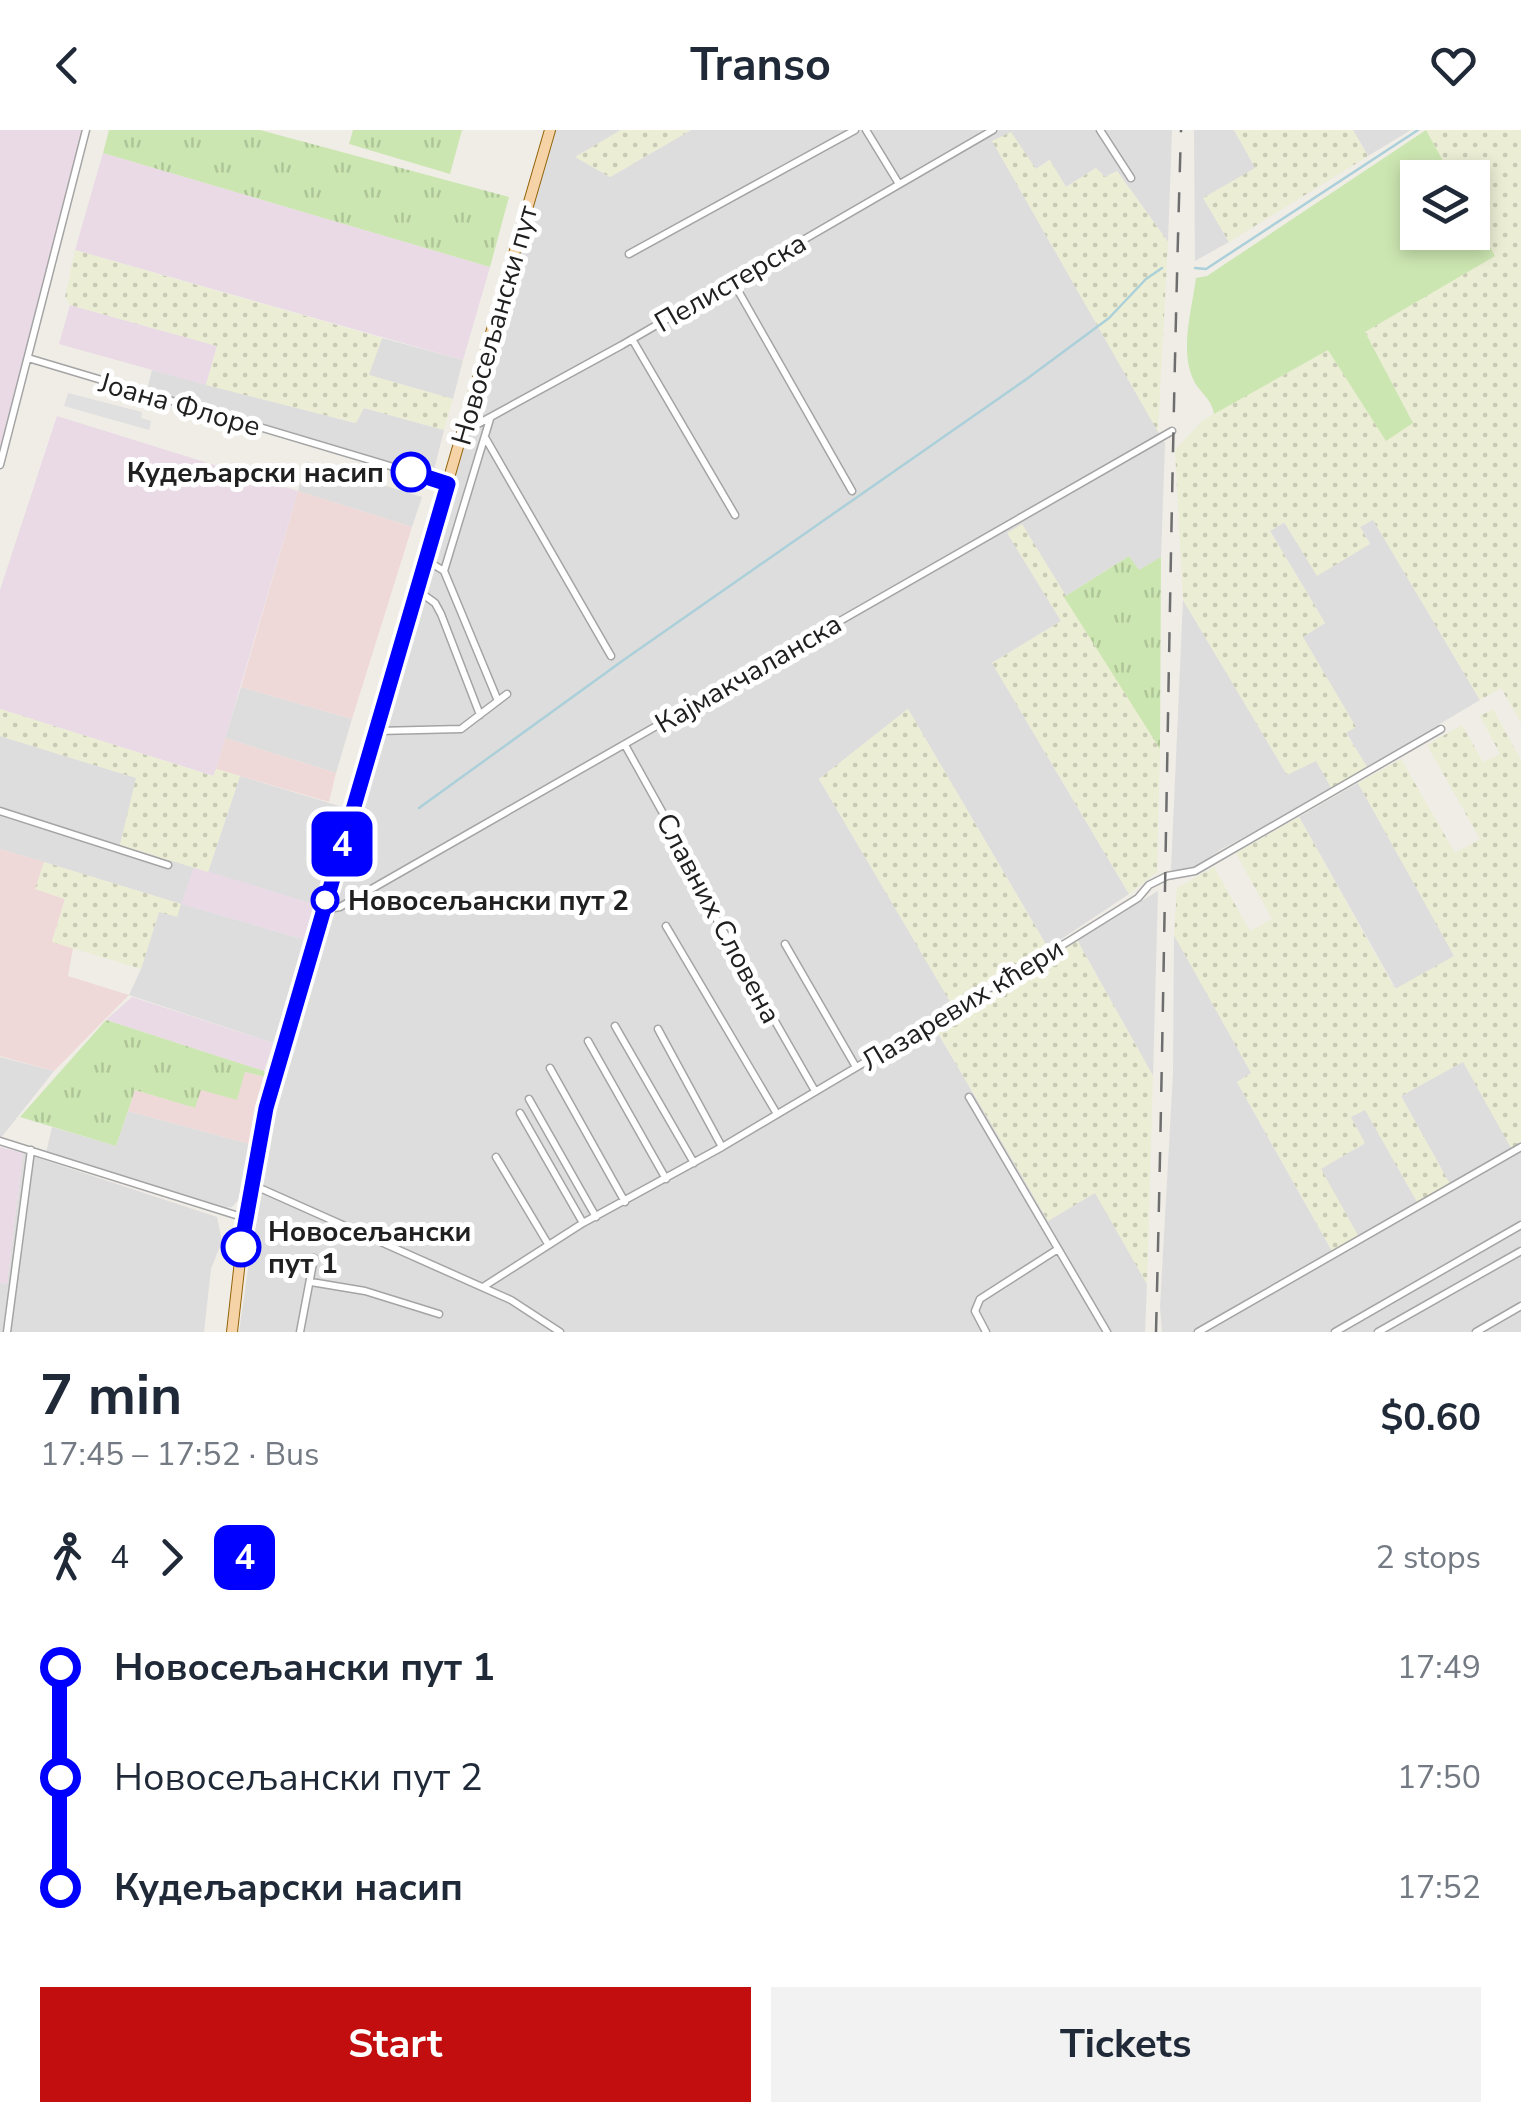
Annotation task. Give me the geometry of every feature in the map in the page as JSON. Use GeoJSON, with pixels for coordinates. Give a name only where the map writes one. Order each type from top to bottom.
{"type":"FeatureCollection","features":[{"type":"Feature","properties":{"kind":"main road","name":"Новосељански пут"},"geometry":{"type":"LineString","coordinates":[[232,1332],[246,1218],[266,1108],[550,130]]}},
{"type":"Feature","properties":{"kind":"street"},"geometry":{"type":"LineString","coordinates":[[0,465],[86,130]]}},
{"type":"Feature","properties":{"kind":"street"},"geometry":{"type":"LineString","coordinates":[[629,254],[854,130]]}},
{"type":"Feature","properties":{"kind":"street"},"geometry":{"type":"LineString","coordinates":[[866,130],[900,184]]}},
{"type":"Feature","properties":{"kind":"street","name":"Пелистерска"},"geometry":{"type":"LineString","coordinates":[[465,430],[490,420],[993,130]]}},
{"type":"Feature","properties":{"kind":"street"},"geometry":{"type":"LineString","coordinates":[[1100,130],[1131,178]]}},
{"type":"Feature","properties":{"kind":"street"},"geometry":{"type":"LineString","coordinates":[[732,280],[852,491]]}},
{"type":"Feature","properties":{"kind":"street"},"geometry":{"type":"LineString","coordinates":[[632,339],[736,515]]}},
{"type":"Feature","properties":{"kind":"street","name":"Јоана Флоре"},"geometry":{"type":"LineString","coordinates":[[28,358],[448,484]]}},
{"type":"Feature","properties":{"kind":"street"},"geometry":{"type":"LineString","coordinates":[[444,571],[490,420]]}},
{"type":"Feature","properties":{"kind":"street","name":"Кајмакчаланска"},"geometry":{"type":"LineString","coordinates":[[322,910],[340,907],[1172,431]]}},
{"type":"Feature","properties":{"kind":"street"},"geometry":{"type":"LineString","coordinates":[[486,439],[611,656]]}},
{"type":"Feature","properties":{"kind":"street"},"geometry":{"type":"LineString","coordinates":[[425,559],[444,571],[498,701]]}},
{"type":"Feature","properties":{"kind":"street"},"geometry":{"type":"LineString","coordinates":[[416,590],[434,602],[441,614],[480,715]]}},
{"type":"Feature","properties":{"kind":"street"},"geometry":{"type":"LineString","coordinates":[[377,731],[458,729],[507,694]]}},
{"type":"Feature","properties":{"kind":"street","name":"Лазаревих кћери"},"geometry":{"type":"LineString","coordinates":[[483,1287],[548,1244],[722,1147],[1112,914],[1157,880],[1196,871],[1441,729]]}},
{"type":"Feature","properties":{"kind":"street","name":"Славних Словена"},"geometry":{"type":"LineString","coordinates":[[625,744],[694,869],[702,892],[814,1091]]}},
{"type":"Feature","properties":{"kind":"street"},"geometry":{"type":"LineString","coordinates":[[0,811],[168,866]]}},
{"type":"Feature","properties":{"kind":"street"},"geometry":{"type":"LineString","coordinates":[[666,926],[777,1114]]}},
{"type":"Feature","properties":{"kind":"street"},"geometry":{"type":"LineString","coordinates":[[785,944],[856,1067]]}},
{"type":"Feature","properties":{"kind":"street"},"geometry":{"type":"LineString","coordinates":[[615,1026],[694,1163]]}},
{"type":"Feature","properties":{"kind":"street"},"geometry":{"type":"LineString","coordinates":[[658,1029],[722,1147]]}},
{"type":"Feature","properties":{"kind":"street"},"geometry":{"type":"LineString","coordinates":[[588,1041],[666,1178]]}},
{"type":"Feature","properties":{"kind":"street"},"geometry":{"type":"LineString","coordinates":[[550,1068],[625,1202]]}},
{"type":"Feature","properties":{"kind":"street"},"geometry":{"type":"LineString","coordinates":[[969,1097],[1107,1332]]}},
{"type":"Feature","properties":{"kind":"street"},"geometry":{"type":"LineString","coordinates":[[529,1099],[596,1216]]}},
{"type":"Feature","properties":{"kind":"street"},"geometry":{"type":"LineString","coordinates":[[520,1113],[582,1224]]}},
{"type":"Feature","properties":{"kind":"street"},"geometry":{"type":"LineString","coordinates":[[0,1142],[246,1218]]}},
{"type":"Feature","properties":{"kind":"street"},"geometry":{"type":"LineString","coordinates":[[1198,1332],[1521,1147]]}},
{"type":"Feature","properties":{"kind":"street"},"geometry":{"type":"LineString","coordinates":[[7,1332],[30,1150]]}},
{"type":"Feature","properties":{"kind":"street"},"geometry":{"type":"LineString","coordinates":[[496,1157],[548,1244]]}},
{"type":"Feature","properties":{"kind":"street"},"geometry":{"type":"LineString","coordinates":[[252,1184],[511,1300],[560,1332]]}},
{"type":"Feature","properties":{"kind":"street"},"geometry":{"type":"LineString","coordinates":[[1336,1332],[1521,1225]]}},
{"type":"Feature","properties":{"kind":"street"},"geometry":{"type":"LineString","coordinates":[[986,1332],[975,1311],[980,1299],[1058,1248]]}},
{"type":"Feature","properties":{"kind":"street"},"geometry":{"type":"LineString","coordinates":[[1378,1332],[1521,1251]]}},
{"type":"Feature","properties":{"kind":"street"},"geometry":{"type":"LineString","coordinates":[[300,1332],[314,1258]]}},
{"type":"Feature","properties":{"kind":"street"},"geometry":{"type":"LineString","coordinates":[[311,1282],[365,1291],[439,1314]]}},
{"type":"Feature","properties":{"kind":"street"},"geometry":{"type":"LineString","coordinates":[[1476,1332],[1521,1306]]}},
{"type":"Feature","properties":{"kind":"shaded area"},"geometry":{"type":"Polygon","coordinates":[[[0,130],[84,130],[0,452],[0,130]]]}},
{"type":"Feature","properties":{"kind":"shaded area"},"geometry":{"type":"Polygon","coordinates":[[[556,130],[621,130],[576,157],[610,177],[691,130],[1172,130],[1168,242],[1117,171],[1105,177],[1096,168],[1066,187],[1049,160],[1036,169],[1097,323],[1165,443],[1161,557],[1139,571],[1129,556],[1064,597],[1022,525],[1008,533],[1061,621],[992,663],[1129,894],[1048,948],[908,709],[819,779],[958,1014],[934,1027],[1049,1220],[1095,1192],[1147,1284],[1145,1332],[239,1332],[264,1157],[276,1110],[495,332],[556,130]]]}},
{"type":"Feature","properties":{"kind":"shaded area"},"geometry":{"type":"Polygon","coordinates":[[[1194,130],[1234,130],[1256,168],[1204,198],[1229,242],[1195,261],[1194,130]]]}},
{"type":"Feature","properties":{"kind":"shaded area"},"geometry":{"type":"Polygon","coordinates":[[[1353,130],[1411,130],[1368,156],[1353,130]]]}},
{"type":"Feature","properties":{"kind":"shaded area"},"geometry":{"type":"Polygon","coordinates":[[[103,153],[490,267],[463,360],[75,250],[103,153]]]}},
{"type":"Feature","properties":{"kind":"shaded area"},"geometry":{"type":"Polygon","coordinates":[[[70,305],[217,346],[206,385],[59,344],[70,305]]]}},
{"type":"Feature","properties":{"kind":"shaded area"},"geometry":{"type":"Polygon","coordinates":[[[382,338],[463,360],[453,399],[368,375],[382,338]]]}},
{"type":"Feature","properties":{"kind":"shaded area"},"geometry":{"type":"Polygon","coordinates":[[[152,370],[355,423],[364,408],[444,430],[433,474],[147,390],[152,370]]]}},
{"type":"Feature","properties":{"kind":"shaded area"},"geometry":{"type":"Polygon","coordinates":[[[68,393],[142,412],[141,418],[151,421],[149,430],[64,406],[68,393]]]}},
{"type":"Feature","properties":{"kind":"shaded area"},"geometry":{"type":"Polygon","coordinates":[[[57,416],[298,491],[214,776],[0,709],[0,590],[57,416]]]}},
{"type":"Feature","properties":{"kind":"shaded area"},"geometry":{"type":"Polygon","coordinates":[[[307,462],[422,497],[412,527],[298,491],[307,462]]]}},
{"type":"Feature","properties":{"kind":"shaded area"},"geometry":{"type":"Polygon","coordinates":[[[298,491],[412,527],[352,719],[241,687],[298,491]]]}},
{"type":"Feature","properties":{"kind":"shaded area"},"geometry":{"type":"Polygon","coordinates":[[[1373,519],[1480,700],[1367,767],[1346,732],[1355,726],[1302,637],[1325,623],[1270,531],[1285,522],[1370,543],[1360,527],[1373,519]]]}},
{"type":"Feature","properties":{"kind":"shaded area"},"geometry":{"type":"Polygon","coordinates":[[[1183,600],[1287,774],[1316,760],[1332,789],[1220,850],[1190,872],[1171,870],[1183,600]]]}},
{"type":"Feature","properties":{"kind":"shaded area"},"geometry":{"type":"Polygon","coordinates":[[[241,687],[352,719],[336,773],[225,738],[241,687]]]}},
{"type":"Feature","properties":{"kind":"shaded area"},"geometry":{"type":"Polygon","coordinates":[[[0,736],[137,778],[120,845],[194,867],[182,904],[306,940],[273,1043],[129,995],[159,912],[181,904],[0,849],[0,736]]]}},
{"type":"Feature","properties":{"kind":"shaded area"},"geometry":{"type":"Polygon","coordinates":[[[225,738],[336,773],[329,802],[216,769],[225,738]]]}},
{"type":"Feature","properties":{"kind":"shaded area"},"geometry":{"type":"Polygon","coordinates":[[[240,776],[346,808],[316,905],[208,872],[240,776]]]}},
{"type":"Feature","properties":{"kind":"shaded area"},"geometry":{"type":"Polygon","coordinates":[[[1358,783],[1455,956],[1396,989],[1299,817],[1358,783]]]}},
{"type":"Feature","properties":{"kind":"shaded area"},"geometry":{"type":"Polygon","coordinates":[[[0,849],[44,862],[36,889],[65,899],[52,941],[73,948],[68,976],[129,995],[54,1071],[0,1056],[0,849]]]}},
{"type":"Feature","properties":{"kind":"shaded area"},"geometry":{"type":"Polygon","coordinates":[[[194,867],[316,905],[306,940],[181,904],[194,867]]]}},
{"type":"Feature","properties":{"kind":"shaded area"},"geometry":{"type":"Polygon","coordinates":[[[1158,891],[1153,1076],[1077,940],[1158,891]]]}},
{"type":"Feature","properties":{"kind":"shaded area"},"geometry":{"type":"Polygon","coordinates":[[[1174,935],[1252,1073],[1237,1082],[1332,1251],[1321,1168],[1364,1144],[1350,1117],[1365,1109],[1449,1183],[1401,1096],[1463,1061],[1511,1147],[1521,1142],[1521,1332],[1162,1332],[1160,1307],[1173,1073],[1174,935]]]}},
{"type":"Feature","properties":{"kind":"shaded area"},"geometry":{"type":"Polygon","coordinates":[[[132,997],[273,1043],[264,1071],[106,1020],[132,997]]]}},
{"type":"Feature","properties":{"kind":"shaded area"},"geometry":{"type":"Polygon","coordinates":[[[0,1057],[54,1071],[0,1139],[0,1057]]]}},
{"type":"Feature","properties":{"kind":"shaded area"},"geometry":{"type":"Polygon","coordinates":[[[245,1072],[266,1077],[250,1144],[128,1111],[135,1090],[195,1108],[200,1090],[245,1072]]]}},
{"type":"Feature","properties":{"kind":"shaded area"},"geometry":{"type":"Polygon","coordinates":[[[128,1111],[250,1144],[239,1199],[232,1207],[222,1208],[46,1153],[52,1127],[116,1146],[128,1111]]]}},
{"type":"Feature","properties":{"kind":"shaded area"},"geometry":{"type":"Polygon","coordinates":[[[0,1147],[23,1153],[7,1284],[0,1283],[0,1147]]]}},
{"type":"Feature","properties":{"kind":"shaded area"},"geometry":{"type":"Polygon","coordinates":[[[23,1153],[217,1217],[222,1241],[211,1269],[204,1332],[0,1332],[0,1283],[7,1284],[23,1153]]]}},
{"type":"Feature","properties":{"kind":"green space"},"geometry":{"type":"Polygon","coordinates":[[[109,130],[260,130],[509,197],[490,267],[103,153],[109,130]]]}},
{"type":"Feature","properties":{"kind":"green space"},"geometry":{"type":"Polygon","coordinates":[[[353,130],[462,130],[450,174],[349,144],[353,130]]]}},
{"type":"Feature","properties":{"kind":"green space"},"geometry":{"type":"Polygon","coordinates":[[[621,130],[691,130],[610,177],[575,157],[621,130]]]}},
{"type":"Feature","properties":{"kind":"green space"},"geometry":{"type":"Polygon","coordinates":[[[1234,130],[1353,130],[1368,156],[1229,242],[1203,198],[1255,168],[1234,130]]]}},
{"type":"Feature","properties":{"kind":"green space"},"geometry":{"type":"Polygon","coordinates":[[[1426,130],[1521,130],[1521,723],[1501,688],[1480,700],[1373,520],[1360,527],[1370,544],[1317,576],[1284,522],[1270,531],[1325,623],[1303,637],[1356,727],[1346,733],[1367,767],[1332,789],[1316,761],[1287,775],[1183,600],[1175,450],[1203,420],[1328,350],[1386,440],[1413,423],[1365,332],[1494,256],[1490,248],[1490,160],[1443,160],[1426,130]]]}},
{"type":"Feature","properties":{"kind":"green space"},"geometry":{"type":"Polygon","coordinates":[[[1426,130],[1443,160],[1400,160],[1400,250],[1490,250],[1490,247],[1495,256],[1365,332],[1413,423],[1386,441],[1328,350],[1214,414],[1194,381],[1187,357],[1196,278],[1207,276],[1426,130]]]}},
{"type":"Feature","properties":{"kind":"green space"},"geometry":{"type":"Polygon","coordinates":[[[1011,132],[1036,169],[1050,160],[1066,187],[1096,168],[1105,177],[1117,171],[1168,242],[1158,432],[992,141],[1011,132]]]}},
{"type":"Feature","properties":{"kind":"green space"},"geometry":{"type":"Polygon","coordinates":[[[75,250],[382,338],[369,375],[453,399],[444,430],[364,408],[356,423],[206,385],[217,346],[70,305],[65,297],[75,250]]]}},
{"type":"Feature","properties":{"kind":"green space"},"geometry":{"type":"Polygon","coordinates":[[[1022,524],[1160,749],[1157,872],[1129,894],[992,663],[1061,621],[1007,533],[1022,524]]]}},
{"type":"Feature","properties":{"kind":"green space"},"geometry":{"type":"Polygon","coordinates":[[[1129,556],[1139,570],[1161,557],[1160,749],[1064,597],[1129,556]]]}},
{"type":"Feature","properties":{"kind":"green space"},"geometry":{"type":"Polygon","coordinates":[[[0,709],[213,776],[216,769],[240,776],[208,872],[120,845],[136,778],[0,736],[0,709]]]}},
{"type":"Feature","properties":{"kind":"green space"},"geometry":{"type":"Polygon","coordinates":[[[908,709],[1048,948],[952,1005],[819,779],[908,709]]]}},
{"type":"Feature","properties":{"kind":"green space"},"geometry":{"type":"Polygon","coordinates":[[[1493,709],[1521,760],[1521,1142],[1511,1148],[1463,1062],[1401,1096],[1450,1184],[1417,1202],[1365,1110],[1351,1117],[1365,1143],[1321,1169],[1359,1237],[1332,1251],[1237,1082],[1251,1073],[1174,935],[1177,888],[1214,867],[1250,931],[1272,919],[1236,853],[1299,817],[1395,989],[1454,956],[1358,783],[1401,759],[1455,853],[1480,839],[1427,745],[1462,725],[1483,762],[1500,754],[1480,716],[1493,709]]]}},
{"type":"Feature","properties":{"kind":"green space"},"geometry":{"type":"Polygon","coordinates":[[[44,862],[181,904],[177,917],[159,912],[141,969],[52,942],[65,899],[35,889],[44,862]]]}},
{"type":"Feature","properties":{"kind":"green space"},"geometry":{"type":"Polygon","coordinates":[[[1077,940],[1153,1076],[1147,1284],[1095,1193],[1048,1221],[934,1026],[1077,940]]]}},
{"type":"Feature","properties":{"kind":"green space"},"geometry":{"type":"Polygon","coordinates":[[[106,1020],[264,1071],[266,1077],[245,1072],[237,1100],[201,1090],[195,1108],[135,1090],[116,1146],[20,1117],[106,1020]]]}},
{"type":"Feature","properties":{"kind":"waterway"},"geometry":{"type":"LineString","coordinates":[[1195,268],[1206,269],[1418,130]]}},
{"type":"Feature","properties":{"kind":"waterway"},"geometry":{"type":"LineString","coordinates":[[419,808],[1028,378],[1109,318],[1162,268]]}},
{"type":"Feature","properties":{"kind":"railway"},"geometry":{"type":"LineString","coordinates":[[1156,1332],[1181,130]]}},
{"type":"Feature","properties":{"kind":"bus line","name":"4"},"geometry":{"type":"LineString","coordinates":[[241,1247],[266,1108],[448,484],[411,472]]}},
{"type":"Feature","properties":{"kind":"place","name":"Кудељарски насип"},"geometry":{"type":"Point","coordinates":[411,472]}},
{"type":"Feature","properties":{"kind":"place","name":"Новосељански пут 2"},"geometry":{"type":"Point","coordinates":[325,900]}},
{"type":"Feature","properties":{"kind":"place","name":"Новосељански пут 1"},"geometry":{"type":"Point","coordinates":[241,1247]}}]}
